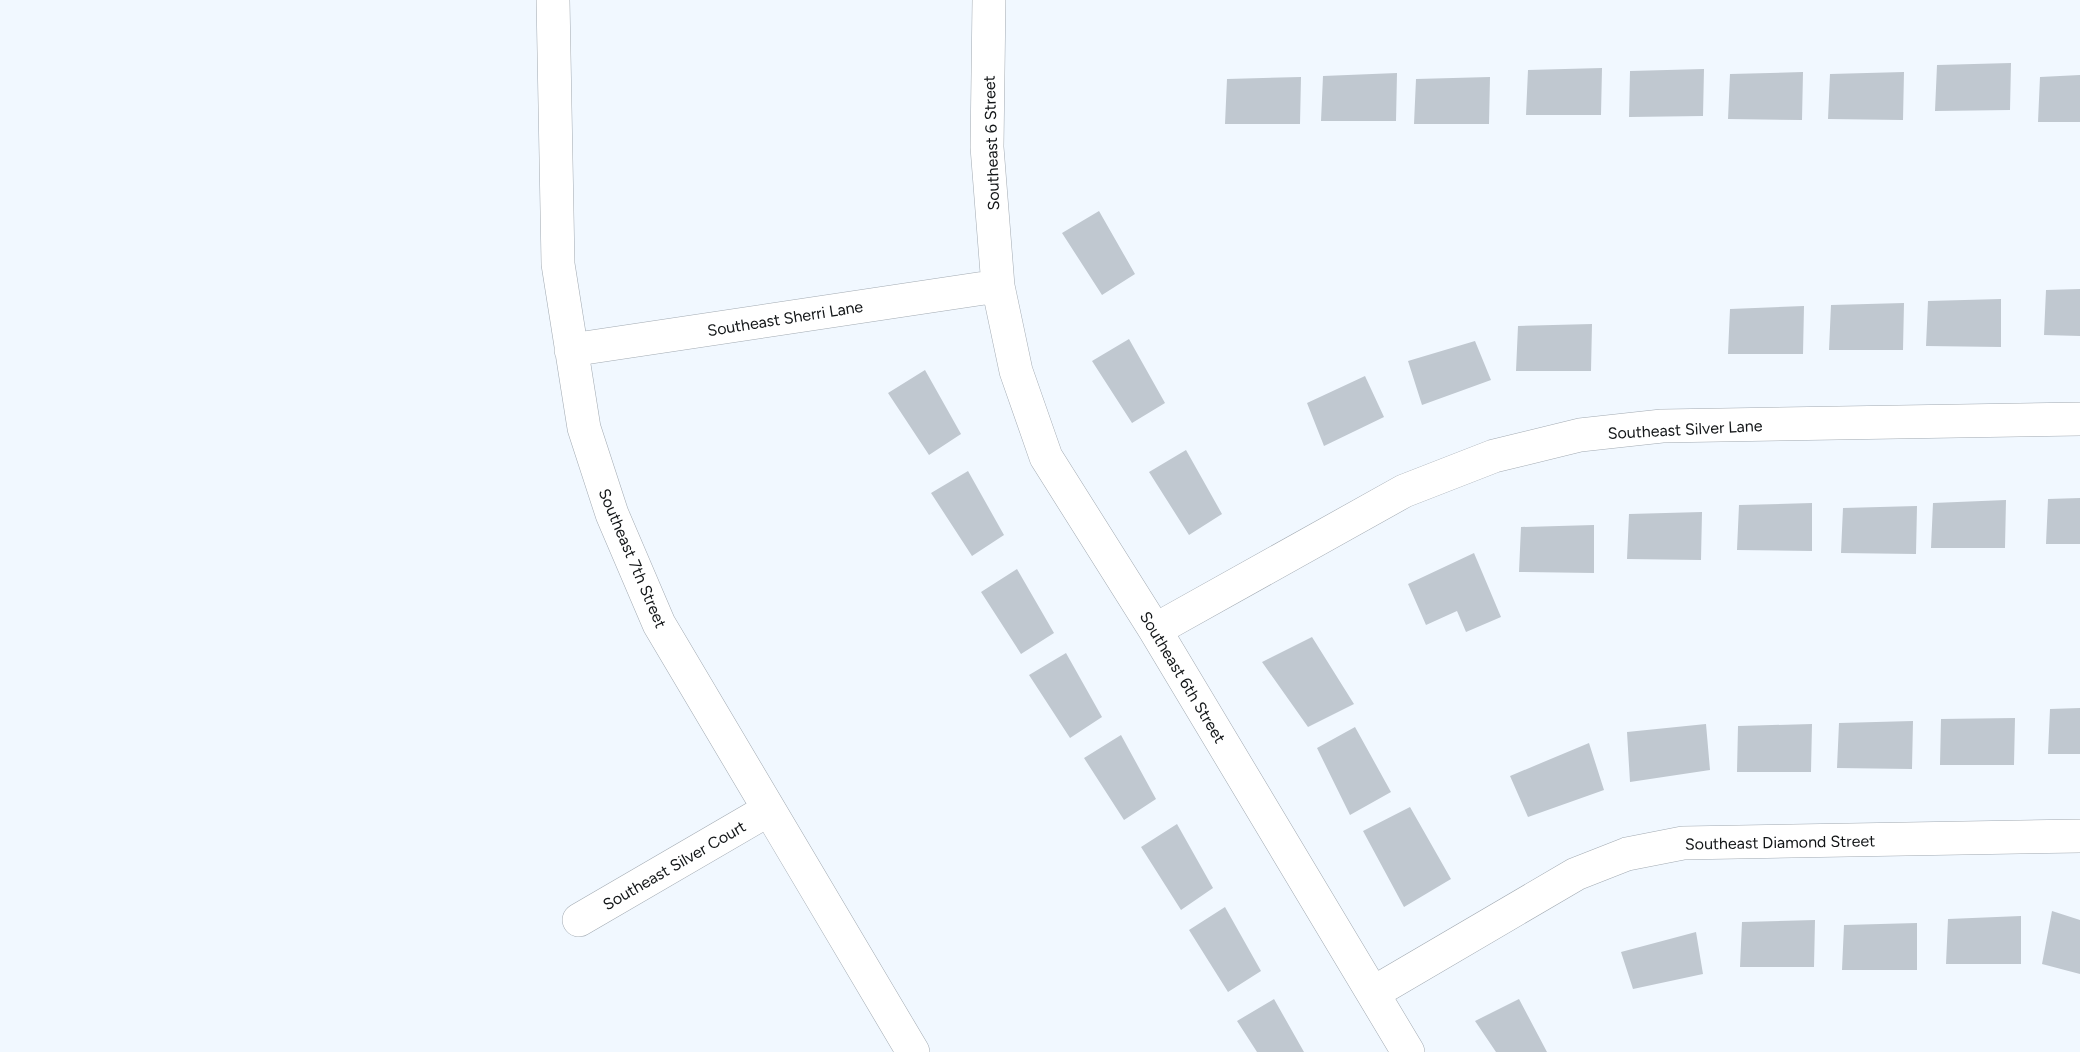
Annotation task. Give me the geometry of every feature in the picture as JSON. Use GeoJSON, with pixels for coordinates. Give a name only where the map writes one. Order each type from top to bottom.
{"type":"FeatureCollection","features":[{"type":"Feature","properties":{"kind":"street","name":"Southeast 7th Street"},"geometry":{"type":"LineString","coordinates":[[553,0],[558,264],[584,428],[612,514],[657,620],[913,1052]]}},
{"type":"Feature","properties":{"kind":"street","name":"Southeast 6 Street"},"geometry":{"type":"LineString","coordinates":[[989,0],[987,147],[998,286]]}},
{"type":"Feature","properties":{"kind":"street","name":"Southeast Sherri Lane"},"geometry":{"type":"LineString","coordinates":[[571,350],[998,286]]}},
{"type":"Feature","properties":{"kind":"street","name":"Southeast 6th Street"},"geometry":{"type":"LineString","coordinates":[[998,286],[1016,371],[1046,457],[1155,630],[1408,1052]]}},
{"type":"Feature","properties":{"kind":"street","name":"Southeast Silver Lane"},"geometry":{"type":"LineString","coordinates":[[1155,630],[1404,491],[1494,456],[1580,435],[1662,426],[2080,419]]}},
{"type":"Feature","properties":{"kind":"street","name":"Southeast Silver Court"},"geometry":{"type":"LineString","coordinates":[[579,920],[768,810]]}},
{"type":"Feature","properties":{"kind":"street","name":"Southeast Diamond Street"},"geometry":{"type":"LineString","coordinates":[[1373,993],[1576,874],[1627,854],[1683,843],[2080,836]]}},
{"type":"Feature","properties":{"kind":"building"},"geometry":{"type":"Polygon","coordinates":[[[2011,63],[2010,110],[1935,111],[1937,65],[2011,63]]]}},
{"type":"Feature","properties":{"kind":"building"},"geometry":{"type":"Polygon","coordinates":[[[1602,68],[1601,115],[1526,115],[1528,70],[1602,68]]]}},
{"type":"Feature","properties":{"kind":"building"},"geometry":{"type":"Polygon","coordinates":[[[1704,69],[1703,116],[1629,117],[1630,71],[1704,69]]]}},
{"type":"Feature","properties":{"kind":"building"},"geometry":{"type":"Polygon","coordinates":[[[1803,72],[1802,120],[1728,119],[1730,74],[1803,72]]]}},
{"type":"Feature","properties":{"kind":"building"},"geometry":{"type":"Polygon","coordinates":[[[1904,72],[1903,120],[1828,119],[1830,74],[1904,72]]]}},
{"type":"Feature","properties":{"kind":"building"},"geometry":{"type":"Polygon","coordinates":[[[1397,73],[1396,121],[1321,121],[1323,76],[1397,73]]]}},
{"type":"Feature","properties":{"kind":"building"},"geometry":{"type":"Polygon","coordinates":[[[2080,75],[2080,122],[2038,122],[2040,77],[2080,75]]]}},
{"type":"Feature","properties":{"kind":"building"},"geometry":{"type":"Polygon","coordinates":[[[1301,77],[1300,124],[1225,124],[1227,79],[1301,77]]]}},
{"type":"Feature","properties":{"kind":"building"},"geometry":{"type":"Polygon","coordinates":[[[1490,77],[1489,124],[1414,124],[1416,79],[1490,77]]]}},
{"type":"Feature","properties":{"kind":"building"},"geometry":{"type":"Polygon","coordinates":[[[1099,211],[1135,274],[1102,295],[1062,233],[1099,211]]]}},
{"type":"Feature","properties":{"kind":"building"},"geometry":{"type":"Polygon","coordinates":[[[2080,289],[2080,336],[2044,335],[2046,290],[2080,289]]]}},
{"type":"Feature","properties":{"kind":"building"},"geometry":{"type":"Polygon","coordinates":[[[2001,299],[2001,347],[1926,346],[1928,301],[2001,299]]]}},
{"type":"Feature","properties":{"kind":"building"},"geometry":{"type":"Polygon","coordinates":[[[1904,303],[1903,350],[1829,350],[1831,305],[1904,303]]]}},
{"type":"Feature","properties":{"kind":"building"},"geometry":{"type":"Polygon","coordinates":[[[1804,306],[1803,354],[1728,354],[1730,309],[1804,306]]]}},
{"type":"Feature","properties":{"kind":"building"},"geometry":{"type":"Polygon","coordinates":[[[1592,324],[1591,371],[1516,371],[1518,326],[1592,324]]]}},
{"type":"Feature","properties":{"kind":"building"},"geometry":{"type":"Polygon","coordinates":[[[1129,339],[1165,403],[1132,423],[1092,361],[1129,339]]]}},
{"type":"Feature","properties":{"kind":"building"},"geometry":{"type":"Polygon","coordinates":[[[1475,341],[1491,380],[1422,405],[1408,361],[1475,341]]]}},
{"type":"Feature","properties":{"kind":"building"},"geometry":{"type":"Polygon","coordinates":[[[925,370],[961,434],[929,455],[888,393],[925,370]]]}},
{"type":"Feature","properties":{"kind":"building"},"geometry":{"type":"Polygon","coordinates":[[[1365,376],[1384,417],[1324,446],[1307,403],[1365,376]]]}},
{"type":"Feature","properties":{"kind":"building"},"geometry":{"type":"Polygon","coordinates":[[[1186,450],[1222,514],[1189,535],[1149,472],[1186,450]]]}},
{"type":"Feature","properties":{"kind":"building"},"geometry":{"type":"Polygon","coordinates":[[[968,471],[1004,535],[972,556],[931,493],[968,471]]]}},
{"type":"Feature","properties":{"kind":"building"},"geometry":{"type":"Polygon","coordinates":[[[2080,498],[2080,544],[2046,544],[2048,499],[2080,498]]]}},
{"type":"Feature","properties":{"kind":"building"},"geometry":{"type":"Polygon","coordinates":[[[2006,500],[2005,548],[1931,548],[1933,503],[2006,500]]]}},
{"type":"Feature","properties":{"kind":"building"},"geometry":{"type":"Polygon","coordinates":[[[1812,503],[1812,551],[1737,550],[1739,505],[1812,503]]]}},
{"type":"Feature","properties":{"kind":"building"},"geometry":{"type":"Polygon","coordinates":[[[1917,506],[1916,554],[1841,553],[1843,508],[1917,506]]]}},
{"type":"Feature","properties":{"kind":"building"},"geometry":{"type":"Polygon","coordinates":[[[1702,512],[1701,560],[1627,559],[1629,514],[1702,512]]]}},
{"type":"Feature","properties":{"kind":"building"},"geometry":{"type":"Polygon","coordinates":[[[1594,525],[1594,573],[1519,572],[1521,527],[1594,525]]]}},
{"type":"Feature","properties":{"kind":"building"},"geometry":{"type":"Polygon","coordinates":[[[1474,553],[1501,617],[1466,632],[1457,611],[1426,625],[1408,584],[1474,553]]]}},
{"type":"Feature","properties":{"kind":"building"},"geometry":{"type":"Polygon","coordinates":[[[1017,569],[1054,633],[1021,654],[981,592],[1017,569]]]}},
{"type":"Feature","properties":{"kind":"building"},"geometry":{"type":"Polygon","coordinates":[[[1312,637],[1354,704],[1308,727],[1262,662],[1312,637]]]}},
{"type":"Feature","properties":{"kind":"building"},"geometry":{"type":"Polygon","coordinates":[[[1066,653],[1102,717],[1070,738],[1029,675],[1066,653]]]}},
{"type":"Feature","properties":{"kind":"building"},"geometry":{"type":"Polygon","coordinates":[[[2080,708],[2080,754],[2048,754],[2050,709],[2080,708]]]}},
{"type":"Feature","properties":{"kind":"building"},"geometry":{"type":"Polygon","coordinates":[[[2015,718],[2014,765],[1940,765],[1941,719],[2015,718]]]}},
{"type":"Feature","properties":{"kind":"building"},"geometry":{"type":"Polygon","coordinates":[[[1913,721],[1912,769],[1837,768],[1839,723],[1913,721]]]}},
{"type":"Feature","properties":{"kind":"building"},"geometry":{"type":"Polygon","coordinates":[[[1706,724],[1710,770],[1630,782],[1627,732],[1706,724]]]}},
{"type":"Feature","properties":{"kind":"building"},"geometry":{"type":"Polygon","coordinates":[[[1812,724],[1811,772],[1737,772],[1738,726],[1812,724]]]}},
{"type":"Feature","properties":{"kind":"building"},"geometry":{"type":"Polygon","coordinates":[[[1355,727],[1391,792],[1350,815],[1317,748],[1355,727]]]}},
{"type":"Feature","properties":{"kind":"building"},"geometry":{"type":"Polygon","coordinates":[[[1121,735],[1156,799],[1124,820],[1084,758],[1121,735]]]}},
{"type":"Feature","properties":{"kind":"building"},"geometry":{"type":"Polygon","coordinates":[[[1589,743],[1604,790],[1528,817],[1510,776],[1589,743]]]}},
{"type":"Feature","properties":{"kind":"building"},"geometry":{"type":"Polygon","coordinates":[[[1410,807],[1451,879],[1404,907],[1363,831],[1410,807]]]}},
{"type":"Feature","properties":{"kind":"building"},"geometry":{"type":"Polygon","coordinates":[[[1177,824],[1213,888],[1181,910],[1141,847],[1177,824]]]}},
{"type":"Feature","properties":{"kind":"building"},"geometry":{"type":"Polygon","coordinates":[[[1225,907],[1261,971],[1228,992],[1189,930],[1225,907]]]}},
{"type":"Feature","properties":{"kind":"building"},"geometry":{"type":"Polygon","coordinates":[[[2052,911],[2080,920],[2080,974],[2042,964],[2052,911]]]}},
{"type":"Feature","properties":{"kind":"building"},"geometry":{"type":"Polygon","coordinates":[[[2021,916],[2021,964],[1946,964],[1948,919],[2021,916]]]}},
{"type":"Feature","properties":{"kind":"building"},"geometry":{"type":"Polygon","coordinates":[[[1815,920],[1814,967],[1740,967],[1742,922],[1815,920]]]}},
{"type":"Feature","properties":{"kind":"building"},"geometry":{"type":"Polygon","coordinates":[[[1917,923],[1917,970],[1842,970],[1844,925],[1917,923]]]}},
{"type":"Feature","properties":{"kind":"building"},"geometry":{"type":"Polygon","coordinates":[[[1696,932],[1703,974],[1633,989],[1621,952],[1696,932]]]}},
{"type":"Feature","properties":{"kind":"building"},"geometry":{"type":"Polygon","coordinates":[[[1274,999],[1304,1052],[1257,1052],[1237,1021],[1274,999]]]}},
{"type":"Feature","properties":{"kind":"building"},"geometry":{"type":"Polygon","coordinates":[[[1519,999],[1547,1052],[1496,1052],[1475,1021],[1519,999]]]}}]}
